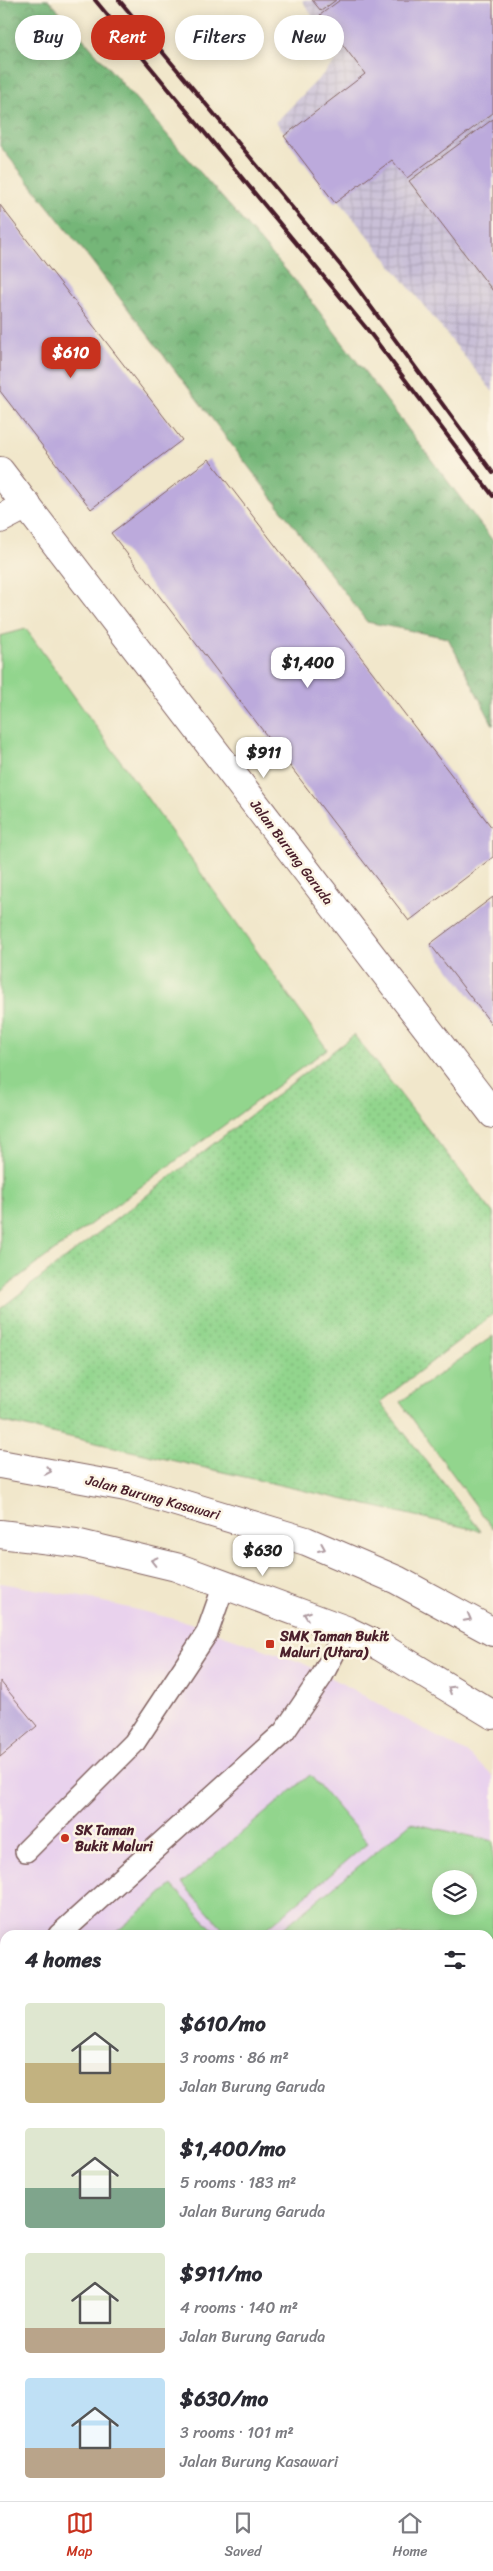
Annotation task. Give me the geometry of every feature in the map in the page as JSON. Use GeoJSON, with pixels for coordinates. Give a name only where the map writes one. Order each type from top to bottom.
{"type":"FeatureCollection","features":[{"type":"Feature","properties":{"kind":"street","name":"Jalan Burung Garuda"},"geometry":{"type":"LineString","coordinates":[[0,471],[493,1114]]}},
{"type":"Feature","properties":{"kind":"street"},"geometry":{"type":"LineString","coordinates":[[0,519],[27,505]]}},
{"type":"Feature","properties":{"kind":"street","name":"Jalan Burung Kasawari"},"geometry":{"type":"LineString","coordinates":[[0,1464],[126,1487],[306,1541],[397,1580],[493,1632]]}},
{"type":"Feature","properties":{"kind":"street"},"geometry":{"type":"LineString","coordinates":[[0,1534],[76,1542],[176,1566],[346,1630],[381,1647],[493,1715]]}},
{"type":"Feature","properties":{"kind":"lane"},"geometry":{"type":"LineString","coordinates":[[26,1851],[134,1743],[206,1633],[224,1585]]}},
{"type":"Feature","properties":{"kind":"lane"},"geometry":{"type":"LineString","coordinates":[[65,1930],[284,1732],[322,1676],[346,1630]]}},
{"type":"Feature","properties":{"kind":"shaded area"},"geometry":{"type":"Polygon","coordinates":[[[302,0],[493,0],[493,392],[276,122],[337,60],[344,60],[344,15],[312,15],[302,0]]]}},
{"type":"Feature","properties":{"kind":"shaded area"},"geometry":{"type":"Polygon","coordinates":[[[0,1583],[87,1598],[187,1622],[300,1662],[468,1754],[493,1776],[493,1930],[0,1930],[0,1583]]]}},
{"type":"Feature","properties":{"kind":"green space"},"geometry":{"type":"Polygon","coordinates":[[[0,0],[49,0],[62,15],[15,15],[15,60],[81,60],[81,36],[91,48],[91,60],[102,60],[299,285],[493,541],[493,725],[448,638],[367,622],[90,259],[0,146],[0,0]]]}},
{"type":"Feature","properties":{"kind":"green space"},"geometry":{"type":"Polygon","coordinates":[[[26,629],[327,1049],[0,1291],[0,636],[26,629]]]}},
{"type":"Feature","properties":{"kind":"green space"},"geometry":{"type":"Polygon","coordinates":[[[354,1035],[493,1213],[493,1314],[380,1402],[481,1531],[0,1421],[0,1309],[354,1035]]]}},
{"type":"Feature","properties":{"kind":"green space"},"geometry":{"type":"Polygon","coordinates":[[[493,1336],[493,1529],[400,1402],[493,1336]]]}},
{"type":"Feature","properties":{"kind":"green space"},"geometry":{"type":"Polygon","coordinates":[[[310,1775],[368,1843],[265,1930],[224,1930],[182,1883],[310,1775]]]}},
{"type":"Feature","properties":{"kind":"green space"},"geometry":{"type":"Polygon","coordinates":[[[411,1823],[493,1841],[493,1930],[281,1930],[411,1823]]]}},
{"type":"Feature","properties":{"kind":"green space"},"geometry":{"type":"Polygon","coordinates":[[[172,1885],[213,1930],[119,1930],[172,1885]]]}},
{"type":"Feature","properties":{"kind":"building"},"geometry":{"type":"Polygon","coordinates":[[[312,0],[336,0],[321,11],[312,0]]]}},
{"type":"Feature","properties":{"kind":"building"},"geometry":{"type":"Polygon","coordinates":[[[340,0],[493,0],[493,113],[407,178],[392,160],[335,203],[284,136],[365,74],[344,46],[344,15],[320,15],[340,0]]]}},
{"type":"Feature","properties":{"kind":"building"},"geometry":{"type":"Polygon","coordinates":[[[493,119],[493,291],[409,181],[493,119]]]}},
{"type":"Feature","properties":{"kind":"building"},"geometry":{"type":"Polygon","coordinates":[[[0,205],[182,440],[91,509],[0,391],[0,205]]]}},
{"type":"Feature","properties":{"kind":"building"},"geometry":{"type":"Polygon","coordinates":[[[209,459],[493,829],[493,857],[409,921],[111,533],[209,459]]]}},
{"type":"Feature","properties":{"kind":"building"},"geometry":{"type":"Polygon","coordinates":[[[493,897],[493,1026],[430,944],[493,897]]]}},
{"type":"Feature","properties":{"kind":"building"},"geometry":{"type":"Polygon","coordinates":[[[0,1681],[37,1726],[0,1757],[0,1681]]]}},
{"type":"Feature","properties":{"kind":"railway"},"geometry":{"type":"LineString","coordinates":[[95,0],[367,329],[493,496]]}},
{"type":"Feature","properties":{"kind":"railway"},"geometry":{"type":"LineString","coordinates":[[119,0],[341,266],[493,473]]}},
{"type":"Feature","properties":{"kind":"place","name":"SMK Taman Bukit Maluri (Utara)"},"geometry":{"type":"Point","coordinates":[270,1644]}},
{"type":"Feature","properties":{"kind":"place","name":"SK Taman Bukit Maluri"},"geometry":{"type":"Point","coordinates":[65,1838]}}]}
